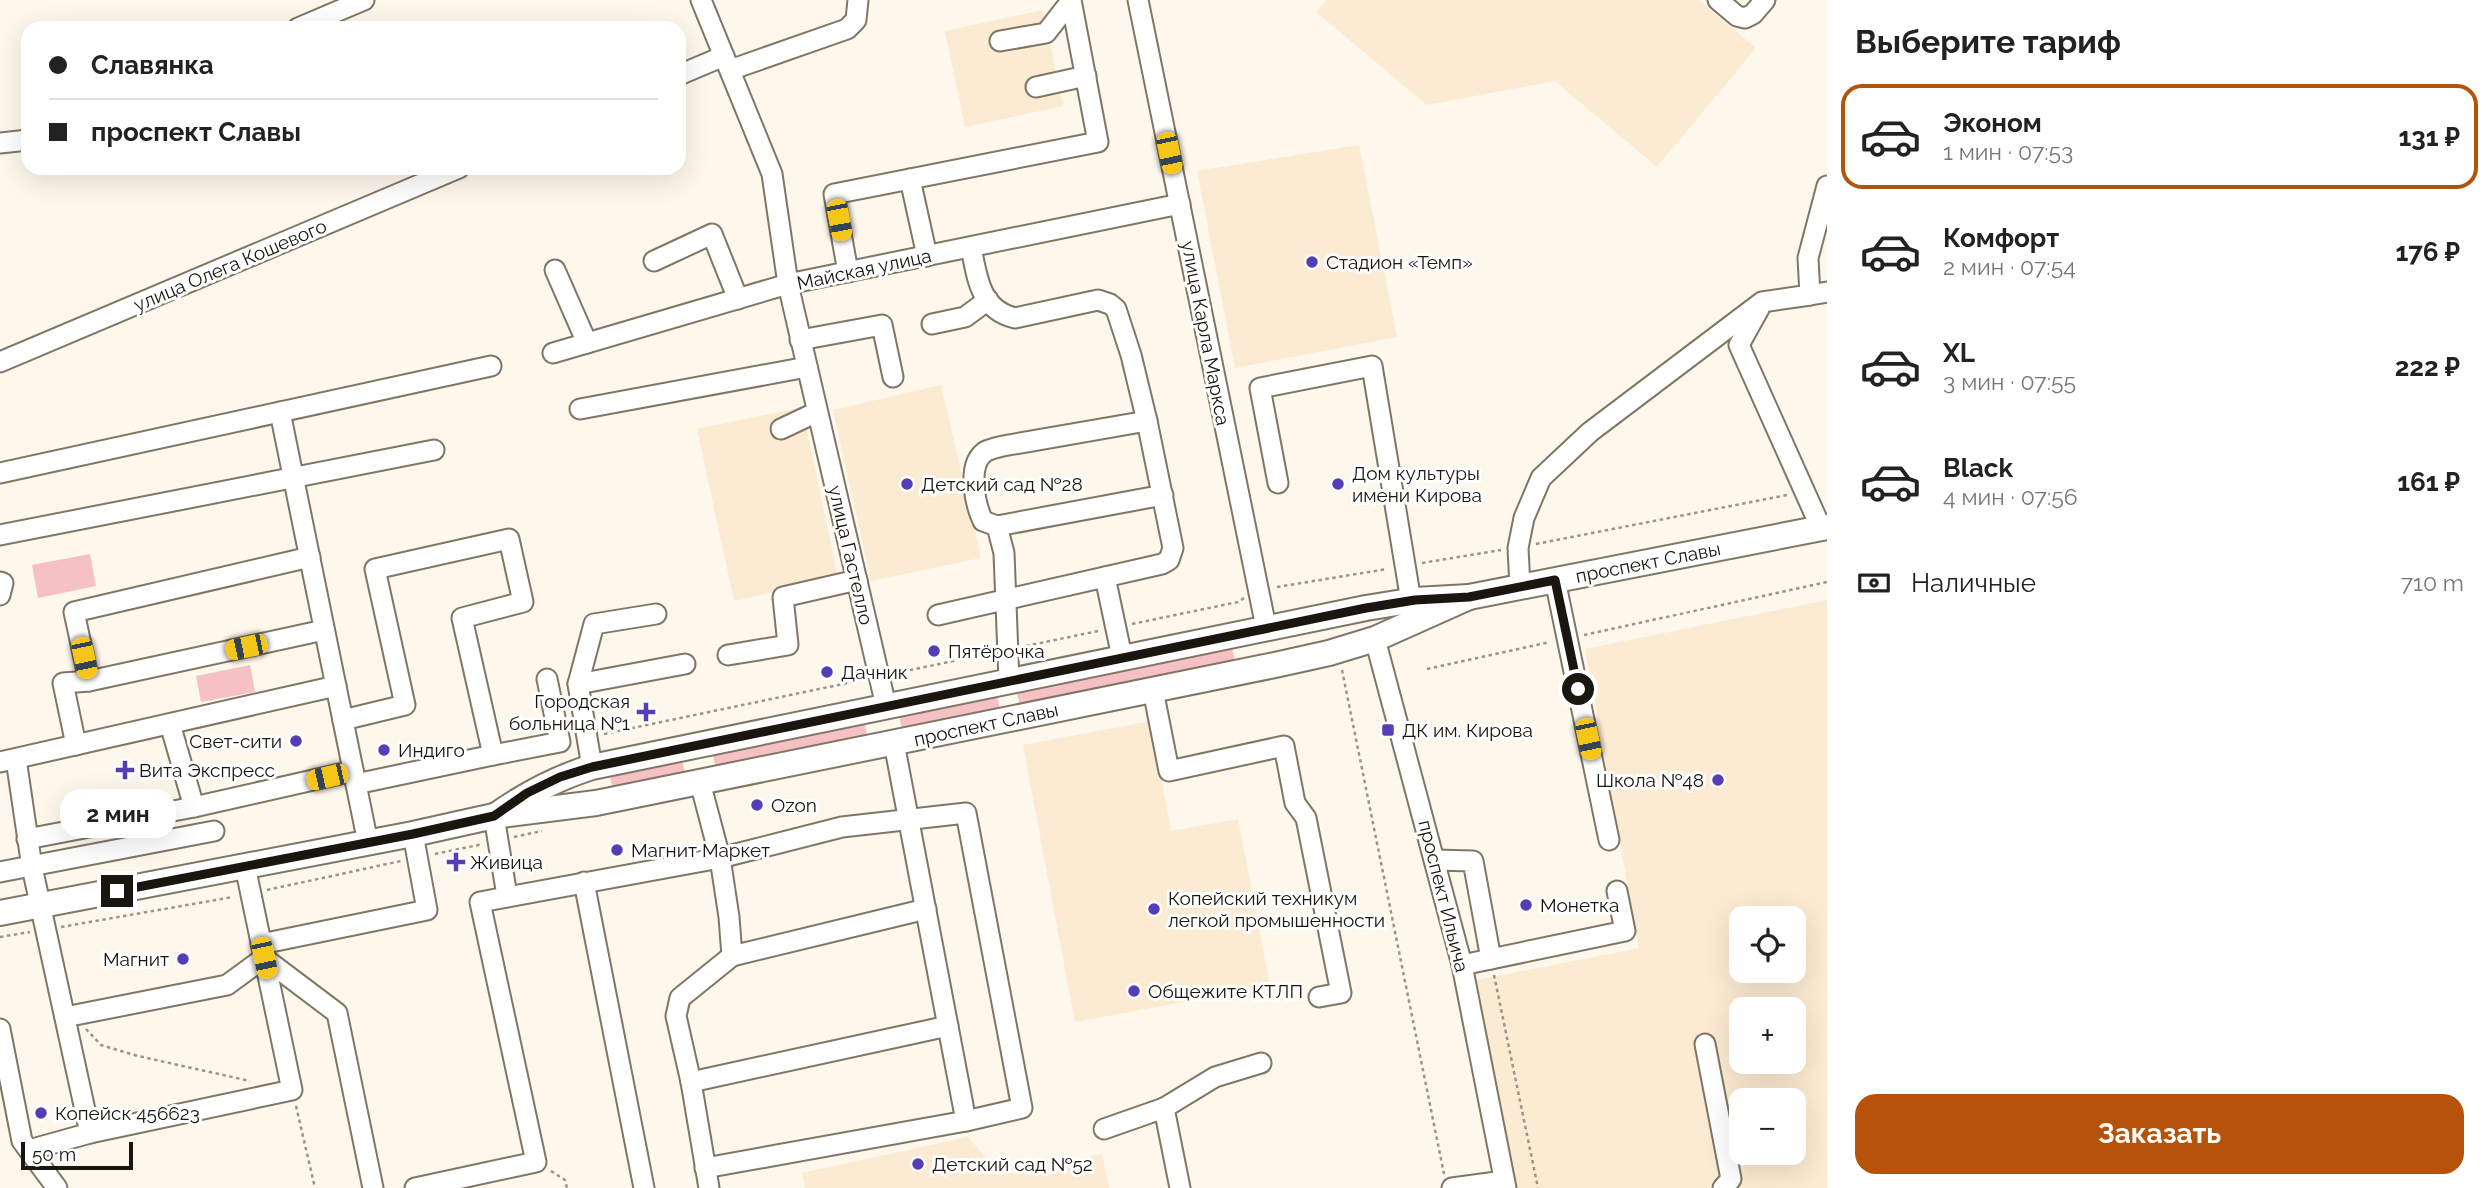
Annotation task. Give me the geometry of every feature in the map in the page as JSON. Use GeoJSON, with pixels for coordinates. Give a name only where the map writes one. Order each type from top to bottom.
{"type":"FeatureCollection","features":[{"type":"Feature","properties":{"kind":"main road","name":"проспект Славы"},"geometry":{"type":"LineString","coordinates":[[494,816],[527,793],[560,777],[592,767],[1266,627],[1411,601],[1469,597],[1824,527]]}},
{"type":"Feature","properties":{"kind":"main road","name":"проспект Славы"},"geometry":{"type":"LineString","coordinates":[[0,913],[368,843],[494,816],[596,803],[1275,665],[1375,639],[1469,597]]}},
{"type":"Feature","properties":{"kind":"main road","name":"проспект Ильича"},"geometry":{"type":"LineString","coordinates":[[1366,608],[1375,639]]}},
{"type":"Feature","properties":{"kind":"main road","name":"улица Карла Маркса"},"geometry":{"type":"LineString","coordinates":[[1266,627],[1275,665]]}},
{"type":"Feature","properties":{"kind":"main road"},"geometry":{"type":"LineString","coordinates":[[1009,681],[1016,718]]}},
{"type":"Feature","properties":{"kind":"main road","name":"улица Гастелло"},"geometry":{"type":"LineString","coordinates":[[886,706],[894,743]]}},
{"type":"Feature","properties":{"kind":"street"},"geometry":{"type":"LineString","coordinates":[[315,21],[365,0]]}},
{"type":"Feature","properties":{"kind":"street","name":"улица Гастелло"},"geometry":{"type":"LineString","coordinates":[[701,0],[772,174],[788,284],[886,706]]}},
{"type":"Feature","properties":{"kind":"street"},"geometry":{"type":"LineString","coordinates":[[686,73],[847,29],[856,20],[858,0]]}},
{"type":"Feature","properties":{"kind":"street"},"geometry":{"type":"LineString","coordinates":[[1000,41],[1046,33],[1071,0]]}},
{"type":"Feature","properties":{"kind":"street"},"geometry":{"type":"LineString","coordinates":[[848,272],[834,194],[1098,142],[1071,0]]}},
{"type":"Feature","properties":{"kind":"street","name":"улица Карла Маркса"},"geometry":{"type":"LineString","coordinates":[[1138,0],[1266,627]]}},
{"type":"Feature","properties":{"kind":"street"},"geometry":{"type":"LineString","coordinates":[[1718,0],[1742,18],[1750,16],[1765,0]]}},
{"type":"Feature","properties":{"kind":"street"},"geometry":{"type":"LineString","coordinates":[[1036,88],[1086,76]]}},
{"type":"Feature","properties":{"kind":"street"},"geometry":{"type":"LineString","coordinates":[[0,143],[21,141]]}},
{"type":"Feature","properties":{"kind":"street","name":"улица Олега Кошевого"},"geometry":{"type":"LineString","coordinates":[[0,362],[442,175]]}},
{"type":"Feature","properties":{"kind":"street"},"geometry":{"type":"LineString","coordinates":[[910,179],[927,256]]}},
{"type":"Feature","properties":{"kind":"street"},"geometry":{"type":"LineString","coordinates":[[1520,587],[1518,548],[1524,518],[1542,478],[1590,432],[1762,302],[1818,293],[1808,258],[1827,186]]}},
{"type":"Feature","properties":{"kind":"street","name":"Майская улица"},"geometry":{"type":"LineString","coordinates":[[553,353],[788,284],[1180,204]]}},
{"type":"Feature","properties":{"kind":"street"},"geometry":{"type":"LineString","coordinates":[[654,261],[712,234],[738,299]]}},
{"type":"Feature","properties":{"kind":"street"},"geometry":{"type":"LineString","coordinates":[[938,615],[1162,564],[1171,556],[1173,548],[1147,421],[1116,309],[1111,304],[1098,300],[1015,318],[1002,315],[994,310],[979,285],[971,247]]}},
{"type":"Feature","properties":{"kind":"street"},"geometry":{"type":"LineString","coordinates":[[555,270],[587,343]]}},
{"type":"Feature","properties":{"kind":"street"},"geometry":{"type":"LineString","coordinates":[[932,324],[965,317],[988,300]]}},
{"type":"Feature","properties":{"kind":"street"},"geometry":{"type":"LineString","coordinates":[[1762,302],[1739,345],[1804,491],[1824,527]]}},
{"type":"Feature","properties":{"kind":"street"},"geometry":{"type":"LineString","coordinates":[[800,340],[882,325],[893,377]]}},
{"type":"Feature","properties":{"kind":"street"},"geometry":{"type":"LineString","coordinates":[[0,473],[491,366]]}},
{"type":"Feature","properties":{"kind":"street"},"geometry":{"type":"LineString","coordinates":[[1279,483],[1260,388],[1372,366],[1411,601]]}},
{"type":"Feature","properties":{"kind":"street"},"geometry":{"type":"LineString","coordinates":[[580,409],[807,367]]}},
{"type":"Feature","properties":{"kind":"street"},"geometry":{"type":"LineString","coordinates":[[280,412],[324,630],[341,685],[343,720],[368,843]]}},
{"type":"Feature","properties":{"kind":"street"},"geometry":{"type":"LineString","coordinates":[[781,429],[817,412]]}},
{"type":"Feature","properties":{"kind":"street"},"geometry":{"type":"LineString","coordinates":[[1147,421],[1003,446],[985,452],[976,464],[977,508],[983,521],[997,526],[1163,495]]}},
{"type":"Feature","properties":{"kind":"street"},"geometry":{"type":"LineString","coordinates":[[0,535],[434,450]]}},
{"type":"Feature","properties":{"kind":"street"},"geometry":{"type":"LineString","coordinates":[[997,526],[1004,553],[1009,681]]}},
{"type":"Feature","properties":{"kind":"street"},"geometry":{"type":"LineString","coordinates":[[343,720],[405,705],[375,569],[509,539],[523,602],[462,618],[493,755]]}},
{"type":"Feature","properties":{"kind":"street"},"geometry":{"type":"LineString","coordinates":[[89,681],[74,612],[310,557]]}},
{"type":"Feature","properties":{"kind":"street"},"geometry":{"type":"LineString","coordinates":[[1105,577],[1122,657]]}},
{"type":"Feature","properties":{"kind":"street"},"geometry":{"type":"LineString","coordinates":[[728,655],[788,645],[783,597],[857,580]]}},
{"type":"Feature","properties":{"kind":"street"},"geometry":{"type":"LineString","coordinates":[[1555,580],[1609,840]]}},
{"type":"Feature","properties":{"kind":"street"},"geometry":{"type":"LineString","coordinates":[[0,582],[3,583],[0,595]]}},
{"type":"Feature","properties":{"kind":"street"},"geometry":{"type":"LineString","coordinates":[[592,767],[578,684],[594,624],[656,614]]}},
{"type":"Feature","properties":{"kind":"street"},"geometry":{"type":"LineString","coordinates":[[76,745],[63,683],[89,681],[324,630]]}},
{"type":"Feature","properties":{"kind":"street","name":"проспект Ильича"},"geometry":{"type":"LineString","coordinates":[[1375,639],[1462,965],[1505,1185]]}},
{"type":"Feature","properties":{"kind":"street"},"geometry":{"type":"LineString","coordinates":[[578,684],[685,664]]}},
{"type":"Feature","properties":{"kind":"street"},"geometry":{"type":"LineString","coordinates":[[27,839],[560,742],[548,679]]}},
{"type":"Feature","properties":{"kind":"street"},"geometry":{"type":"LineString","coordinates":[[90,1133],[71,1016],[41,905],[8,761],[341,685]]}},
{"type":"Feature","properties":{"kind":"street"},"geometry":{"type":"LineString","coordinates":[[1153,690],[1170,771],[1284,746],[1295,803],[1307,818],[1341,993],[1319,997]]}},
{"type":"Feature","properties":{"kind":"street"},"geometry":{"type":"LineString","coordinates":[[170,724],[194,807]]}},
{"type":"Feature","properties":{"kind":"street","name":"улица Гастелло"},"geometry":{"type":"LineString","coordinates":[[894,743],[966,1121]]}},
{"type":"Feature","properties":{"kind":"street"},"geometry":{"type":"LineString","coordinates":[[700,782],[720,858],[732,956]]}},
{"type":"Feature","properties":{"kind":"street"},"geometry":{"type":"LineString","coordinates":[[415,1188],[536,1162],[480,902],[720,858],[842,827],[966,813],[1021,1108],[966,1121],[705,1168]]}},
{"type":"Feature","properties":{"kind":"street"},"geometry":{"type":"LineString","coordinates":[[494,816],[507,896]]}},
{"type":"Feature","properties":{"kind":"street"},"geometry":{"type":"LineString","coordinates":[[0,872],[214,831]]}},
{"type":"Feature","properties":{"kind":"street"},"geometry":{"type":"LineString","coordinates":[[71,1016],[227,985],[262,951],[427,910],[413,834]]}},
{"type":"Feature","properties":{"kind":"street"},"geometry":{"type":"LineString","coordinates":[[1435,860],[1473,861],[1491,959]]}},
{"type":"Feature","properties":{"kind":"street"},"geometry":{"type":"LineString","coordinates":[[29,1150],[90,1133],[292,1090],[244,866]]}},
{"type":"Feature","properties":{"kind":"street"},"geometry":{"type":"LineString","coordinates":[[584,882],[644,1188]]}},
{"type":"Feature","properties":{"kind":"street"},"geometry":{"type":"LineString","coordinates":[[1462,965],[1625,931],[1617,891]]}},
{"type":"Feature","properties":{"kind":"street"},"geometry":{"type":"LineString","coordinates":[[709,1188],[691,1082],[676,1016],[680,998],[732,956],[926,909]]}},
{"type":"Feature","properties":{"kind":"street"},"geometry":{"type":"LineString","coordinates":[[262,951],[337,1013],[373,1188]]}},
{"type":"Feature","properties":{"kind":"street"},"geometry":{"type":"LineString","coordinates":[[691,1082],[948,1026]]}},
{"type":"Feature","properties":{"kind":"street"},"geometry":{"type":"LineString","coordinates":[[0,1029],[22,1141],[57,1188]]}},
{"type":"Feature","properties":{"kind":"street"},"geometry":{"type":"LineString","coordinates":[[1705,1044],[1731,1179],[1723,1188]]}},
{"type":"Feature","properties":{"kind":"street"},"geometry":{"type":"LineString","coordinates":[[1104,1129],[1164,1108],[1214,1077],[1261,1063]]}},
{"type":"Feature","properties":{"kind":"street"},"geometry":{"type":"LineString","coordinates":[[1164,1108],[1180,1188]]}},
{"type":"Feature","properties":{"kind":"street"},"geometry":{"type":"LineString","coordinates":[[1448,1181],[1505,1185]]}},
{"type":"Feature","properties":{"kind":"path"},"geometry":{"type":"LineString","coordinates":[[587,737],[1238,602],[1258,590],[1518,548],[1804,491]]}},
{"type":"Feature","properties":{"kind":"path"},"geometry":{"type":"LineString","coordinates":[[1427,669],[1827,583]]}},
{"type":"Feature","properties":{"kind":"path"},"geometry":{"type":"LineString","coordinates":[[1345,685],[1448,1181]]}},
{"type":"Feature","properties":{"kind":"path"},"geometry":{"type":"LineString","coordinates":[[1491,959],[1538,1188]]}},
{"type":"Feature","properties":{"kind":"path"},"geometry":{"type":"LineString","coordinates":[[71,1016],[102,1045],[138,1056],[256,1082]]}},
{"type":"Feature","properties":{"kind":"path"},"geometry":{"type":"LineString","coordinates":[[292,1090],[315,1188]]}},
{"type":"Feature","properties":{"kind":"path"},"geometry":{"type":"LineString","coordinates":[[536,1162],[565,1180],[568,1188]]}},
{"type":"Feature","properties":{"kind":"shaded area"},"geometry":{"type":"Polygon","coordinates":[[[1327,0],[1699,0],[1756,48],[1657,167],[1555,81],[1427,105],[1316,12],[1327,0]]]}},
{"type":"Feature","properties":{"kind":"shaded area"},"geometry":{"type":"Polygon","coordinates":[[[1043,10],[1063,106],[965,127],[945,31],[1043,10]]]}},
{"type":"Feature","properties":{"kind":"shaded area"},"geometry":{"type":"Polygon","coordinates":[[[1359,145],[1397,337],[1235,368],[1197,171],[1359,145]]]}},
{"type":"Feature","properties":{"kind":"shaded area","name":"Детский сад №28"},"geometry":{"type":"Polygon","coordinates":[[[941,385],[981,558],[871,581],[833,410],[941,385]]]}},
{"type":"Feature","properties":{"kind":"shaded area"},"geometry":{"type":"Polygon","coordinates":[[[802,407],[838,578],[734,601],[697,429],[802,407]]]}},
{"type":"Feature","properties":{"kind":"shaded area"},"geometry":{"type":"Polygon","coordinates":[[[90,554],[96,586],[38,598],[32,565],[90,554]]]}},
{"type":"Feature","properties":{"kind":"shaded area"},"geometry":{"type":"Polygon","coordinates":[[[1827,600],[1827,1188],[1515,1188],[1477,980],[1639,948],[1585,649],[1827,600]]]}},
{"type":"Feature","properties":{"kind":"shaded area"},"geometry":{"type":"Polygon","coordinates":[[[1232,648],[1236,666],[1021,711],[1017,693],[1232,648]]]}},
{"type":"Feature","properties":{"kind":"shaded area"},"geometry":{"type":"Polygon","coordinates":[[[250,665],[255,692],[201,702],[196,676],[250,665]]]}},
{"type":"Feature","properties":{"kind":"shaded area"},"geometry":{"type":"Polygon","coordinates":[[[997,696],[1001,713],[903,734],[899,716],[997,696]]]}},
{"type":"Feature","properties":{"kind":"shaded area","name":"Копейский техникум легкой промышенности"},"geometry":{"type":"Polygon","coordinates":[[[1151,721],[1171,831],[1238,819],[1270,986],[1075,1022],[1023,745],[1151,721]]]}},
{"type":"Feature","properties":{"kind":"shaded area"},"geometry":{"type":"Polygon","coordinates":[[[865,724],[868,741],[717,772],[713,756],[865,724]]]}},
{"type":"Feature","properties":{"kind":"shaded area"},"geometry":{"type":"Polygon","coordinates":[[[682,760],[686,777],[613,792],[610,776],[682,760]]]}},
{"type":"Feature","properties":{"kind":"shaded area","name":"Детский сад №52"},"geometry":{"type":"Polygon","coordinates":[[[968,1137],[1001,1175],[1102,1154],[1109,1188],[805,1188],[802,1173],[968,1137]]]}},
{"type":"Feature","properties":{"kind":"place","name":"Стадион «Темп»"},"geometry":{"type":"Point","coordinates":[1312,262]}},
{"type":"Feature","properties":{"kind":"place","name":"Детский сад №28"},"geometry":{"type":"Point","coordinates":[907,484]}},
{"type":"Feature","properties":{"kind":"place","name":"Дом культуры имени Кирова"},"geometry":{"type":"Point","coordinates":[1338,484]}},
{"type":"Feature","properties":{"kind":"place","name":"Пятёрочка"},"geometry":{"type":"Point","coordinates":[934,651]}},
{"type":"Feature","properties":{"kind":"place","name":"Дачник"},"geometry":{"type":"Point","coordinates":[827,672]}},
{"type":"Feature","properties":{"kind":"place","name":"Городская больница №1"},"geometry":{"type":"Point","coordinates":[646,712]}},
{"type":"Feature","properties":{"kind":"place","name":"ДК им. Кирова"},"geometry":{"type":"Point","coordinates":[1388,730]}},
{"type":"Feature","properties":{"kind":"place","name":"Свет-сити"},"geometry":{"type":"Point","coordinates":[296,741]}},
{"type":"Feature","properties":{"kind":"place","name":"Индиго"},"geometry":{"type":"Point","coordinates":[384,750]}},
{"type":"Feature","properties":{"kind":"place","name":"Вита Экспресс"},"geometry":{"type":"Point","coordinates":[125,770]}},
{"type":"Feature","properties":{"kind":"place","name":"Школа №48"},"geometry":{"type":"Point","coordinates":[1718,780]}},
{"type":"Feature","properties":{"kind":"place","name":"Ozon"},"geometry":{"type":"Point","coordinates":[757,805]}},
{"type":"Feature","properties":{"kind":"place","name":"Магнит Маркет"},"geometry":{"type":"Point","coordinates":[617,850]}},
{"type":"Feature","properties":{"kind":"place","name":"Живица"},"geometry":{"type":"Point","coordinates":[456,862]}},
{"type":"Feature","properties":{"kind":"place","name":"Монетка"},"geometry":{"type":"Point","coordinates":[1526,905]}},
{"type":"Feature","properties":{"kind":"place","name":"Копейский техникум легкой промышенности"},"geometry":{"type":"Point","coordinates":[1154,909]}},
{"type":"Feature","properties":{"kind":"place","name":"Магнит"},"geometry":{"type":"Point","coordinates":[183,959]}},
{"type":"Feature","properties":{"kind":"place","name":"Общежите КТЛП"},"geometry":{"type":"Point","coordinates":[1134,991]}},
{"type":"Feature","properties":{"kind":"place","name":"Копейск 456623"},"geometry":{"type":"Point","coordinates":[41,1113]}},
{"type":"Feature","properties":{"kind":"place","name":"Детский сад №52"},"geometry":{"type":"Point","coordinates":[918,1164]}},
{"type":"Feature","properties":{"kind":"route"},"geometry":{"type":"LineString","coordinates":[[117,891],[494,816],[527,793],[560,777],[592,767],[1366,608],[1415,600],[1469,597],[1555,580],[1578,689]]}}]}
